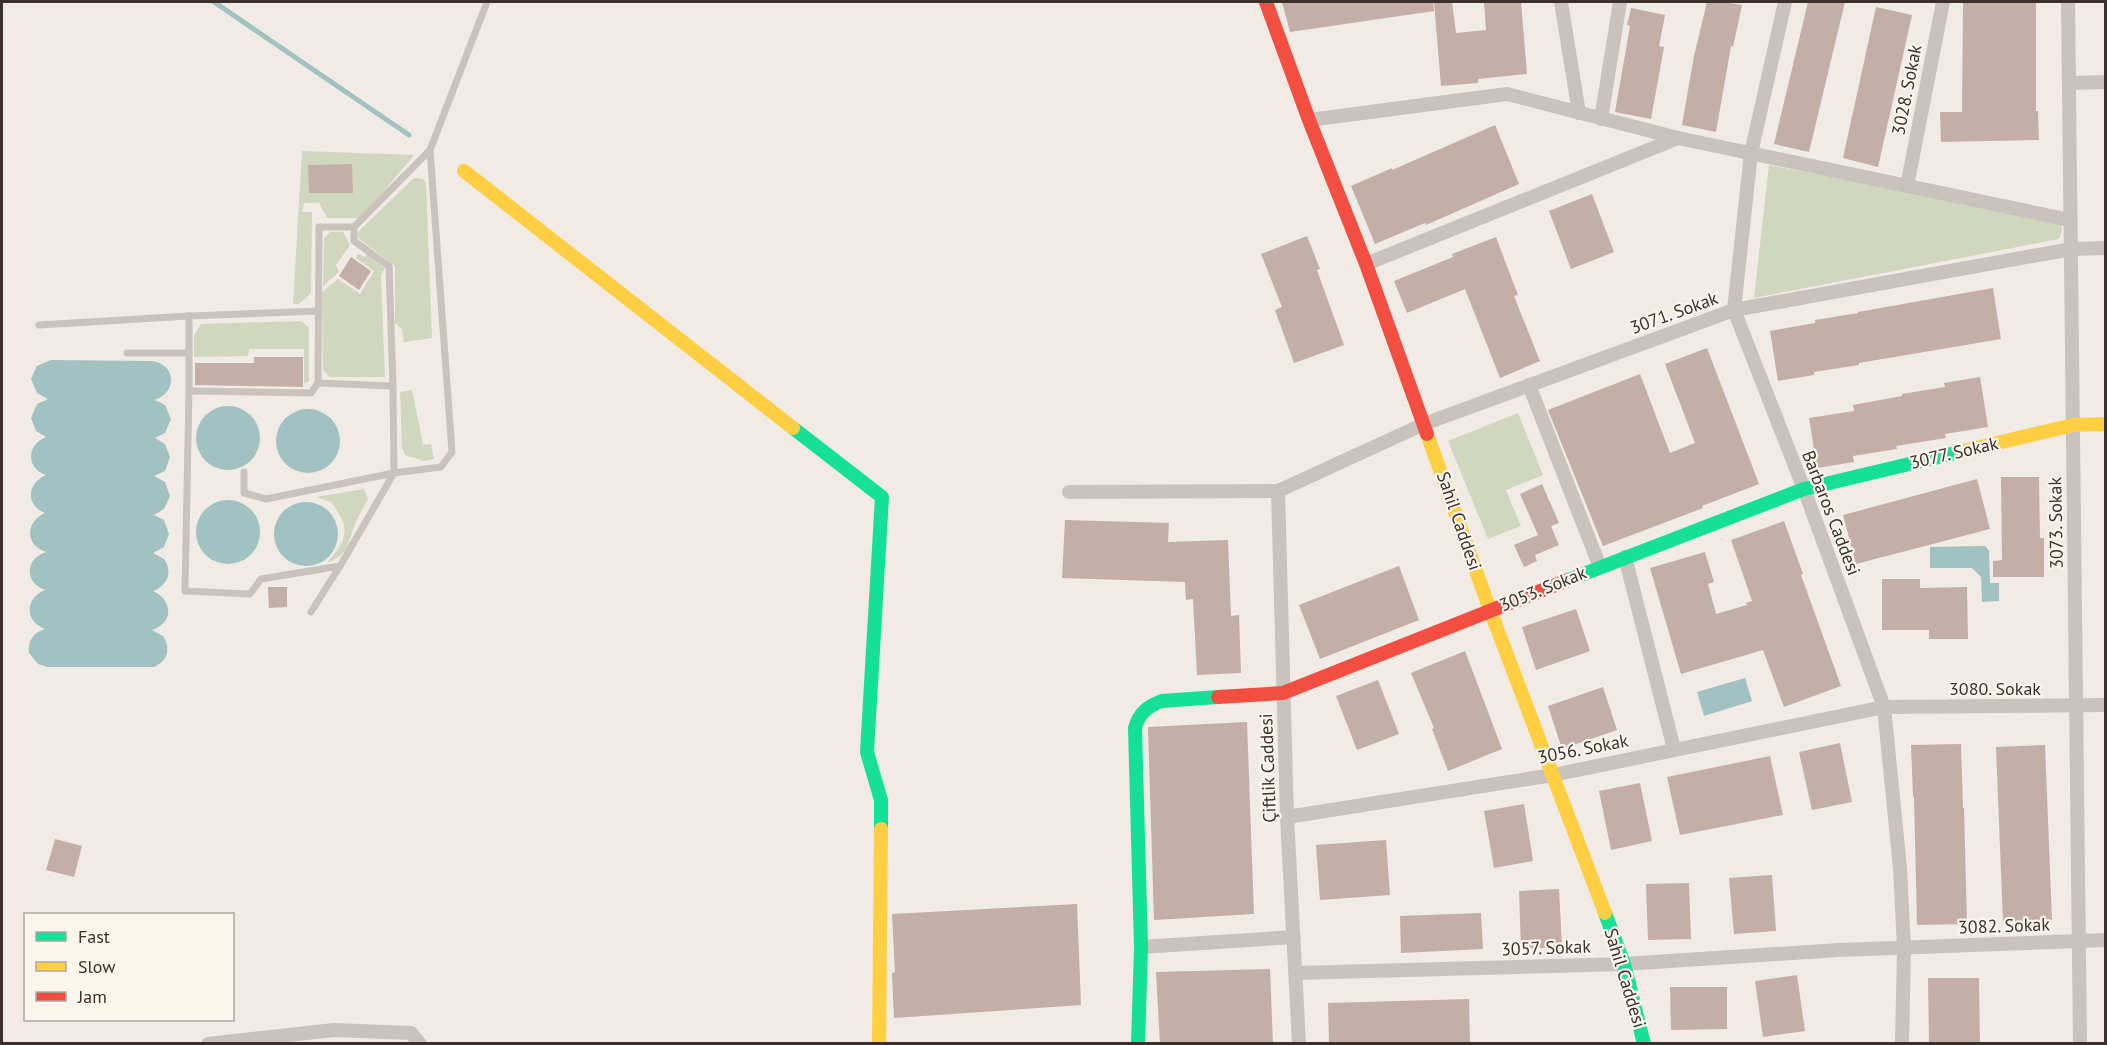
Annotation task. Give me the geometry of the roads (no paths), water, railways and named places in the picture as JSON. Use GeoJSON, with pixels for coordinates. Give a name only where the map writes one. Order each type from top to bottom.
{"type":"FeatureCollection","features":[{"type":"Feature","properties":{"kind":"street","name":"Sahil Caddesi"},"geometry":{"type":"LineString","coordinates":[[1266,2],[1309,120],[1366,264],[1490,610],[1624,964],[1644,1044]]}},
{"type":"Feature","properties":{"kind":"street"},"geometry":{"type":"LineString","coordinates":[[1561,2],[1579,113]]}},
{"type":"Feature","properties":{"kind":"street"},"geometry":{"type":"LineString","coordinates":[[1602,119],[1620,2]]}},
{"type":"Feature","properties":{"kind":"street","name":"Barbaros Caddesi"},"geometry":{"type":"LineString","coordinates":[[1785,2],[1751,153],[1734,310],[1804,489],[1884,707],[1900,868],[1904,948],[1902,1044]]}},
{"type":"Feature","properties":{"kind":"street","name":"3028. Sokak"},"geometry":{"type":"LineString","coordinates":[[1907,186],[1943,2]]}},
{"type":"Feature","properties":{"kind":"street","name":"3073. Sokak"},"geometry":{"type":"LineString","coordinates":[[2068,2],[2080,1044]]}},
{"type":"Feature","properties":{"kind":"street"},"geometry":{"type":"LineString","coordinates":[[2069,83],[2106,82]]}},
{"type":"Feature","properties":{"kind":"street"},"geometry":{"type":"LineString","coordinates":[[1309,120],[1507,94],[1678,138],[2070,220]]}},
{"type":"Feature","properties":{"kind":"street"},"geometry":{"type":"LineString","coordinates":[[1366,264],[1678,138]]}},
{"type":"Feature","properties":{"kind":"street"},"geometry":{"type":"LineString","coordinates":[[464,171],[882,497],[867,752],[881,800],[879,1044]]}},
{"type":"Feature","properties":{"kind":"street","name":"3071. Sokak"},"geometry":{"type":"LineString","coordinates":[[1278,491],[1424,424],[1734,310],[2071,249],[2106,248]]}},
{"type":"Feature","properties":{"kind":"street"},"geometry":{"type":"LineString","coordinates":[[1529,385],[1600,567]]}},
{"type":"Feature","properties":{"kind":"street","name":"3077. Sokak"},"geometry":{"type":"LineString","coordinates":[[1804,489],[2073,425],[2106,424]]}},
{"type":"Feature","properties":{"kind":"street","name":"3053. Sokak"},"geometry":{"type":"LineString","coordinates":[[1138,1044],[1141,947],[1134,734],[1140,714],[1146,708],[1162,701],[1283,693],[1625,557],[1804,489]]}},
{"type":"Feature","properties":{"kind":"street"},"geometry":{"type":"LineString","coordinates":[[1069,492],[1278,491]]}},
{"type":"Feature","properties":{"kind":"street","name":"Çiftlik Caddesi"},"geometry":{"type":"LineString","coordinates":[[1278,491],[1287,817],[1299,1044]]}},
{"type":"Feature","properties":{"kind":"street"},"geometry":{"type":"LineString","coordinates":[[1625,557],[1674,749]]}},
{"type":"Feature","properties":{"kind":"street","name":"3080. Sokak"},"geometry":{"type":"LineString","coordinates":[[1884,707],[2106,705]]}},
{"type":"Feature","properties":{"kind":"street","name":"3056. Sokak"},"geometry":{"type":"LineString","coordinates":[[1287,817],[1552,775],[1884,707]]}},
{"type":"Feature","properties":{"kind":"street"},"geometry":{"type":"LineString","coordinates":[[1141,947],[1294,937]]}},
{"type":"Feature","properties":{"kind":"street","name":"3082. Sokak"},"geometry":{"type":"LineString","coordinates":[[1904,948],[2106,940]]}},
{"type":"Feature","properties":{"kind":"street","name":"3057. Sokak"},"geometry":{"type":"LineString","coordinates":[[1296,973],[1624,964],[1904,948]]}},
{"type":"Feature","properties":{"kind":"street"},"geometry":{"type":"LineString","coordinates":[[208,1044],[334,1030],[411,1033],[420,1044]]}},
{"type":"Feature","properties":{"kind":"lane"},"geometry":{"type":"LineString","coordinates":[[311,612],[394,473],[389,267],[354,241],[354,227],[430,150],[487,2]]}},
{"type":"Feature","properties":{"kind":"lane"},"geometry":{"type":"LineString","coordinates":[[244,472],[244,493],[266,498],[394,473],[441,467],[452,452],[430,150]]}},
{"type":"Feature","properties":{"kind":"lane"},"geometry":{"type":"LineString","coordinates":[[189,391],[311,393],[318,383],[319,227],[354,227]]}},
{"type":"Feature","properties":{"kind":"lane"},"geometry":{"type":"LineString","coordinates":[[39,325],[318,311]]}},
{"type":"Feature","properties":{"kind":"lane"},"geometry":{"type":"LineString","coordinates":[[189,316],[185,591],[250,594],[261,579],[340,566]]}},
{"type":"Feature","properties":{"kind":"lane"},"geometry":{"type":"LineString","coordinates":[[127,353],[189,352]]}},
{"type":"Feature","properties":{"kind":"lane"},"geometry":{"type":"LineString","coordinates":[[318,383],[393,386]]}},
{"type":"Feature","properties":{"kind":"water"},"geometry":{"type":"Polygon","coordinates":[[[51,360],[152,361],[160,363],[170,373],[170,385],[167,391],[155,400],[165,405],[171,419],[165,433],[155,438],[165,444],[170,457],[165,471],[154,476],[165,482],[170,496],[164,509],[154,515],[164,520],[169,534],[164,547],[153,553],[164,559],[168,569],[168,578],[153,591],[164,600],[168,611],[164,622],[152,630],[163,636],[167,645],[165,658],[154,667],[47,667],[38,664],[29,653],[32,638],[45,629],[33,621],[30,615],[34,598],[45,590],[33,582],[31,565],[39,555],[46,552],[34,544],[30,533],[34,522],[45,513],[34,505],[32,488],[46,475],[39,472],[32,462],[31,456],[35,445],[46,437],[36,431],[31,418],[37,404],[48,399],[37,393],[31,379],[37,366],[51,360]]]}},
{"type":"Feature","properties":{"kind":"water"},"geometry":{"type":"Polygon","coordinates":[[[228,406],[246,412],[254,420],[260,438],[254,456],[246,464],[228,470],[210,464],[202,456],[196,438],[202,420],[210,412],[228,406]]]}},
{"type":"Feature","properties":{"kind":"water"},"geometry":{"type":"Polygon","coordinates":[[[308,409],[326,415],[334,423],[340,441],[334,459],[326,467],[308,473],[290,467],[282,459],[276,441],[282,423],[290,415],[308,409]]]}},
{"type":"Feature","properties":{"kind":"water"},"geometry":{"type":"Polygon","coordinates":[[[228,500],[246,506],[254,514],[260,532],[254,550],[246,558],[228,564],[210,558],[202,550],[196,532],[202,514],[210,506],[228,500]]]}},
{"type":"Feature","properties":{"kind":"water"},"geometry":{"type":"Polygon","coordinates":[[[306,502],[324,508],[332,516],[338,534],[332,552],[324,560],[306,566],[288,560],[280,552],[274,534],[280,516],[288,508],[306,502]]]}},
{"type":"Feature","properties":{"kind":"water"},"geometry":{"type":"Polygon","coordinates":[[[1985,546],[1989,551],[1990,583],[1999,583],[1999,601],[1982,602],[1981,577],[1972,568],[1930,568],[1930,547],[1985,546]]]}},
{"type":"Feature","properties":{"kind":"water"},"geometry":{"type":"Polygon","coordinates":[[[1745,678],[1752,701],[1704,716],[1697,692],[1745,678]]]}},
{"type":"Feature","properties":{"kind":"waterway"},"geometry":{"type":"LineString","coordinates":[[214,2],[409,135]]}}]}
